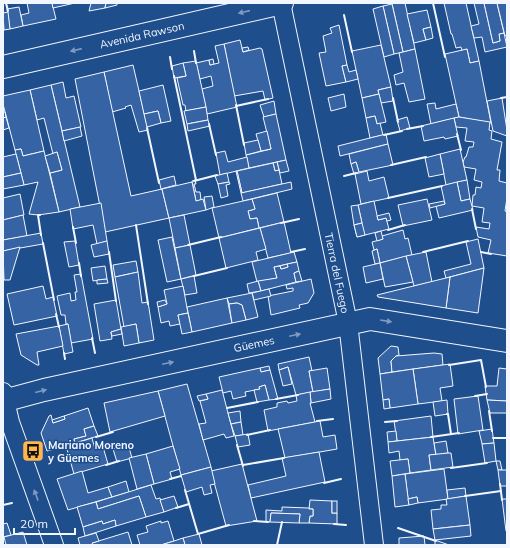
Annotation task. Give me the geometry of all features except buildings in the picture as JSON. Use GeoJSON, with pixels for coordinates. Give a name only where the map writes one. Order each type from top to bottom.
{"type":"FeatureCollection","features":[{"type":"Feature","properties":{"kind":"main road","name":"Avenida Rawson"},"geometry":{"type":"LineString","coordinates":[[3,67],[281,3]]}},
{"type":"Feature","properties":{"kind":"main road","name":"Güemes"},"geometry":{"type":"LineString","coordinates":[[4,398],[370,319],[507,341]]}},
{"type":"Feature","properties":{"kind":"street","name":"Tierra del Fuego"},"geometry":{"type":"LineString","coordinates":[[281,3],[348,324],[374,545]]}},
{"type":"Feature","properties":{"kind":"street"},"geometry":{"type":"LineString","coordinates":[[4,398],[10,422],[54,545]]}},
{"type":"Feature","properties":{"kind":"wall"},"geometry":{"type":"LineString","coordinates":[[6,3],[8,11]]}},
{"type":"Feature","properties":{"kind":"wall"},"geometry":{"type":"LineString","coordinates":[[433,3],[445,57]]}},
{"type":"Feature","properties":{"kind":"wall"},"geometry":{"type":"LineString","coordinates":[[344,15],[352,52]]}},
{"type":"Feature","properties":{"kind":"wall"},"geometry":{"type":"LineString","coordinates":[[194,51],[196,63]]}},
{"type":"Feature","properties":{"kind":"wall"},"geometry":{"type":"LineString","coordinates":[[170,57],[172,69]]}},
{"type":"Feature","properties":{"kind":"wall"},"geometry":{"type":"LineString","coordinates":[[174,76],[196,180]]}},
{"type":"Feature","properties":{"kind":"wall"},"geometry":{"type":"LineString","coordinates":[[501,98],[507,97]]}},
{"type":"Feature","properties":{"kind":"wall"},"geometry":{"type":"LineString","coordinates":[[393,98],[398,122]]}},
{"type":"Feature","properties":{"kind":"wall"},"geometry":{"type":"LineString","coordinates":[[236,106],[268,99]]}},
{"type":"Feature","properties":{"kind":"wall"},"geometry":{"type":"LineString","coordinates":[[236,105],[244,145]]}},
{"type":"Feature","properties":{"kind":"wall"},"geometry":{"type":"LineString","coordinates":[[209,124],[216,155]]}},
{"type":"Feature","properties":{"kind":"wall"},"geometry":{"type":"LineString","coordinates":[[407,129],[423,126]]}},
{"type":"Feature","properties":{"kind":"wall"},"geometry":{"type":"LineString","coordinates":[[147,128],[159,183]]}},
{"type":"Feature","properties":{"kind":"wall"},"geometry":{"type":"LineString","coordinates":[[384,135],[402,131]]}},
{"type":"Feature","properties":{"kind":"wall"},"geometry":{"type":"LineString","coordinates":[[457,134],[461,150]]}},
{"type":"Feature","properties":{"kind":"wall"},"geometry":{"type":"LineString","coordinates":[[391,165],[426,157]]}},
{"type":"Feature","properties":{"kind":"wall"},"geometry":{"type":"LineString","coordinates":[[344,176],[356,173]]}},
{"type":"Feature","properties":{"kind":"wall"},"geometry":{"type":"LineString","coordinates":[[194,181],[217,175]]}},
{"type":"Feature","properties":{"kind":"wall"},"geometry":{"type":"LineString","coordinates":[[388,198],[442,186]]}},
{"type":"Feature","properties":{"kind":"wall"},"geometry":{"type":"LineString","coordinates":[[472,209],[476,229]]}},
{"type":"Feature","properties":{"kind":"wall"},"geometry":{"type":"LineString","coordinates":[[40,215],[38,215],[41,235]]}},
{"type":"Feature","properties":{"kind":"wall"},"geometry":{"type":"LineString","coordinates":[[281,223],[299,219]]}},
{"type":"Feature","properties":{"kind":"wall"},"geometry":{"type":"LineString","coordinates":[[136,225],[148,304]]}},
{"type":"Feature","properties":{"kind":"wall"},"geometry":{"type":"LineString","coordinates":[[388,230],[405,225]]}},
{"type":"Feature","properties":{"kind":"wall"},"geometry":{"type":"LineString","coordinates":[[73,227],[76,243]]}},
{"type":"Feature","properties":{"kind":"wall"},"geometry":{"type":"LineString","coordinates":[[188,245],[221,237]]}},
{"type":"Feature","properties":{"kind":"wall"},"geometry":{"type":"LineString","coordinates":[[423,252],[468,241]]}},
{"type":"Feature","properties":{"kind":"wall"},"geometry":{"type":"LineString","coordinates":[[43,243],[54,300]]}},
{"type":"Feature","properties":{"kind":"wall"},"geometry":{"type":"LineString","coordinates":[[291,252],[305,249]]}},
{"type":"Feature","properties":{"kind":"wall"},"geometry":{"type":"LineString","coordinates":[[109,252],[116,301]]}},
{"type":"Feature","properties":{"kind":"wall"},"geometry":{"type":"LineString","coordinates":[[481,252],[491,254]]}},
{"type":"Feature","properties":{"kind":"wall"},"geometry":{"type":"LineString","coordinates":[[79,263],[81,276]]}},
{"type":"Feature","properties":{"kind":"wall"},"geometry":{"type":"LineString","coordinates":[[194,276],[227,268]]}},
{"type":"Feature","properties":{"kind":"wall"},"geometry":{"type":"LineString","coordinates":[[56,314],[59,327]]}},
{"type":"Feature","properties":{"kind":"wall"},"geometry":{"type":"LineString","coordinates":[[92,338],[95,353]]}},
{"type":"Feature","properties":{"kind":"wall"},"geometry":{"type":"LineString","coordinates":[[64,353],[65,359]]}},
{"type":"Feature","properties":{"kind":"wall"},"geometry":{"type":"LineString","coordinates":[[449,365],[481,360],[486,387]]}},
{"type":"Feature","properties":{"kind":"wall"},"geometry":{"type":"LineString","coordinates":[[475,396],[487,394]]}},
{"type":"Feature","properties":{"kind":"wall"},"geometry":{"type":"LineString","coordinates":[[276,399],[298,395]]}},
{"type":"Feature","properties":{"kind":"wall"},"geometry":{"type":"LineString","coordinates":[[227,408],[258,402]]}},
{"type":"Feature","properties":{"kind":"wall"},"geometry":{"type":"LineString","coordinates":[[489,411],[492,431]]}},
{"type":"Feature","properties":{"kind":"wall"},"geometry":{"type":"LineString","coordinates":[[447,414],[451,434]]}},
{"type":"Feature","properties":{"kind":"wall"},"geometry":{"type":"LineString","coordinates":[[317,421],[333,419]]}},
{"type":"Feature","properties":{"kind":"wall"},"geometry":{"type":"LineString","coordinates":[[385,422],[397,421]]}},
{"type":"Feature","properties":{"kind":"wall"},"geometry":{"type":"LineString","coordinates":[[247,435],[270,430]]}},
{"type":"Feature","properties":{"kind":"wall"},"geometry":{"type":"LineString","coordinates":[[96,437],[113,432]]}},
{"type":"Feature","properties":{"kind":"wall"},"geometry":{"type":"LineString","coordinates":[[431,437],[459,433]]}},
{"type":"Feature","properties":{"kind":"wall"},"geometry":{"type":"LineString","coordinates":[[493,438],[507,438]]}},
{"type":"Feature","properties":{"kind":"wall"},"geometry":{"type":"LineString","coordinates":[[237,445],[243,466]]}},
{"type":"Feature","properties":{"kind":"wall"},"geometry":{"type":"LineString","coordinates":[[243,465],[284,458]]}},
{"type":"Feature","properties":{"kind":"wall"},"geometry":{"type":"LineString","coordinates":[[106,465],[119,461]]}},
{"type":"Feature","properties":{"kind":"wall"},"geometry":{"type":"LineString","coordinates":[[451,468],[487,463]]}},
{"type":"Feature","properties":{"kind":"wall"},"geometry":{"type":"LineString","coordinates":[[170,479],[181,476]]}},
{"type":"Feature","properties":{"kind":"wall"},"geometry":{"type":"LineString","coordinates":[[324,483],[341,479]]}},
{"type":"Feature","properties":{"kind":"wall"},"geometry":{"type":"LineString","coordinates":[[500,484],[502,500]]}},
{"type":"Feature","properties":{"kind":"wall"},"geometry":{"type":"LineString","coordinates":[[185,490],[198,534]]}},
{"type":"Feature","properties":{"kind":"wall"},"geometry":{"type":"LineString","coordinates":[[465,496],[501,491]]}},
{"type":"Feature","properties":{"kind":"wall"},"geometry":{"type":"LineString","coordinates":[[3,505],[12,503]]}},
{"type":"Feature","properties":{"kind":"wall"},"geometry":{"type":"LineString","coordinates":[[176,508],[189,504]]}},
{"type":"Feature","properties":{"kind":"wall"},"geometry":{"type":"LineString","coordinates":[[254,521],[268,522]]}},
{"type":"Feature","properties":{"kind":"wall"},"geometry":{"type":"LineString","coordinates":[[277,545],[282,522]]}},
{"type":"Feature","properties":{"kind":"wall"},"geometry":{"type":"LineString","coordinates":[[334,524],[346,525]]}},
{"type":"Feature","properties":{"kind":"wall"},"geometry":{"type":"LineString","coordinates":[[198,534],[229,525]]}},
{"type":"Feature","properties":{"kind":"wall"},"geometry":{"type":"LineString","coordinates":[[398,528],[436,541]]}},
{"type":"Feature","properties":{"kind":"place","name":"Mariano Moreno y Güemes"},"geometry":{"type":"Point","coordinates":[33,451]}}]}
